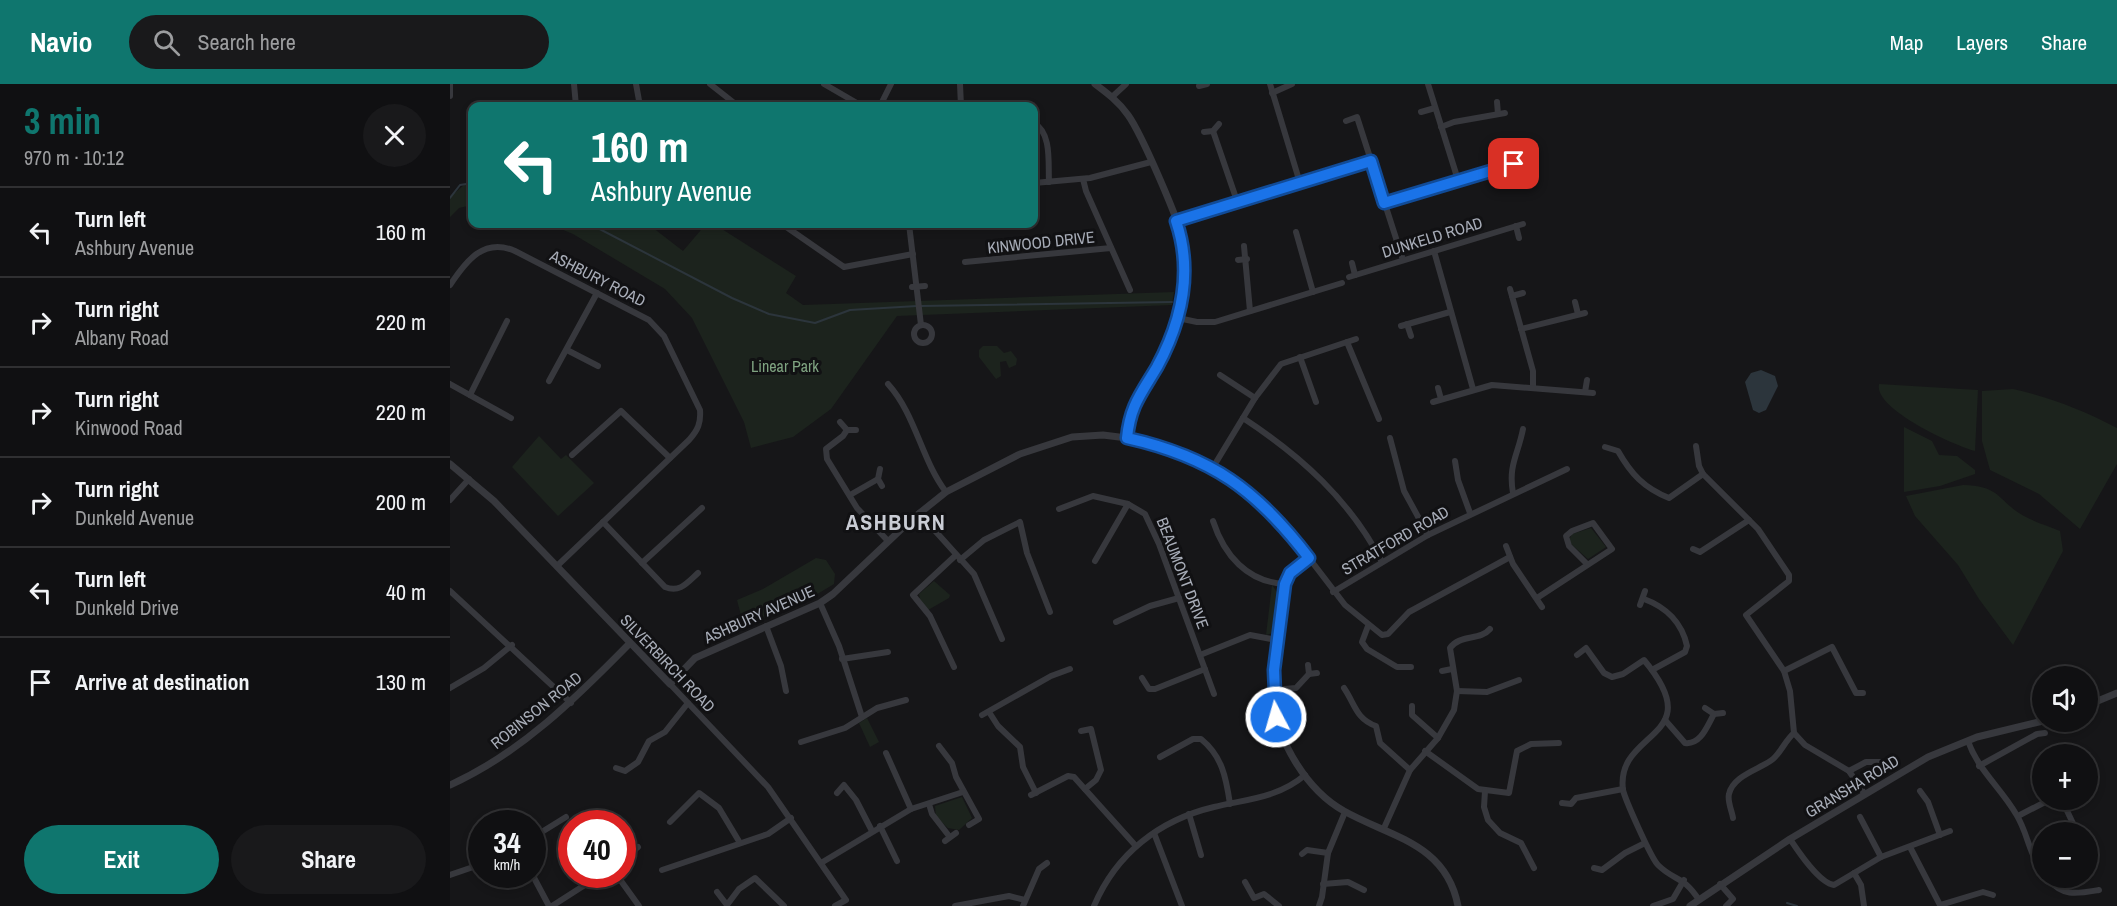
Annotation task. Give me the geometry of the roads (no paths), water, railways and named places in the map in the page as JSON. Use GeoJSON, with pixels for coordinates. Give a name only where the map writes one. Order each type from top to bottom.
{"type":"FeatureCollection","features":[{"type":"Feature","properties":{"kind":"street"},"geometry":{"type":"LineString","coordinates":[[450,84],[450,96]]}},
{"type":"Feature","properties":{"kind":"street"},"geometry":{"type":"LineString","coordinates":[[574,84],[576,102]]}},
{"type":"Feature","properties":{"kind":"street"},"geometry":{"type":"LineString","coordinates":[[636,84],[639,102]]}},
{"type":"Feature","properties":{"kind":"street"},"geometry":{"type":"LineString","coordinates":[[710,84],[733,102]]}},
{"type":"Feature","properties":{"kind":"street"},"geometry":{"type":"LineString","coordinates":[[824,84],[855,102]]}},
{"type":"Feature","properties":{"kind":"street"},"geometry":{"type":"LineString","coordinates":[[882,102],[891,84]]}},
{"type":"Feature","properties":{"kind":"street"},"geometry":{"type":"LineString","coordinates":[[960,84],[961,102]]}},
{"type":"Feature","properties":{"kind":"street"},"geometry":{"type":"LineString","coordinates":[[1095,84],[1112,97],[1128,115],[1151,162],[1184,243],[1183,300],[1178,318],[1166,349],[1130,414],[1127,438]]}},
{"type":"Feature","properties":{"kind":"street"},"geometry":{"type":"LineString","coordinates":[[1112,97],[1126,84]]}},
{"type":"Feature","properties":{"kind":"street"},"geometry":{"type":"LineString","coordinates":[[1270,84],[1300,183]]}},
{"type":"Feature","properties":{"kind":"street"},"geometry":{"type":"LineString","coordinates":[[1272,93],[1292,84]]}},
{"type":"Feature","properties":{"kind":"street"},"geometry":{"type":"LineString","coordinates":[[1428,84],[1458,180]]}},
{"type":"Feature","properties":{"kind":"street"},"geometry":{"type":"LineString","coordinates":[[1199,86],[1209,86]]}},
{"type":"Feature","properties":{"kind":"street"},"geometry":{"type":"LineString","coordinates":[[1441,128],[1454,122],[1502,114],[1497,102]]}},
{"type":"Feature","properties":{"kind":"street"},"geometry":{"type":"LineString","coordinates":[[1421,112],[1435,108]]}},
{"type":"Feature","properties":{"kind":"street"},"geometry":{"type":"LineString","coordinates":[[1347,121],[1358,117],[1402,260]]}},
{"type":"Feature","properties":{"kind":"street"},"geometry":{"type":"LineString","coordinates":[[1203,132],[1213,131],[1219,124]]}},
{"type":"Feature","properties":{"kind":"street"},"geometry":{"type":"LineString","coordinates":[[1038,127],[1043,131],[1046,139],[1049,182]]}},
{"type":"Feature","properties":{"kind":"street"},"geometry":{"type":"LineString","coordinates":[[1213,131],[1237,201]]}},
{"type":"Feature","properties":{"kind":"street"},"geometry":{"type":"LineString","coordinates":[[1511,152],[1514,164]]}},
{"type":"Feature","properties":{"kind":"street"},"geometry":{"type":"LineString","coordinates":[[1384,203],[1527,160]]}},
{"type":"Feature","properties":{"kind":"street"},"geometry":{"type":"LineString","coordinates":[[1176,221],[1371,161]]}},
{"type":"Feature","properties":{"kind":"street"},"geometry":{"type":"LineString","coordinates":[[1038,183],[1120,172],[1151,162]]}},
{"type":"Feature","properties":{"kind":"street","name":"KINWOOD DRIVE"},"geometry":{"type":"LineString","coordinates":[[1083,178],[1130,290]]}},
{"type":"Feature","properties":{"kind":"street","name":"DUNKELD ROAD"},"geometry":{"type":"LineString","coordinates":[[1352,263],[1352,276],[1520,225],[1519,238]]}},
{"type":"Feature","properties":{"kind":"street"},"geometry":{"type":"LineString","coordinates":[[788,228],[844,267],[914,254]]}},
{"type":"Feature","properties":{"kind":"street"},"geometry":{"type":"LineString","coordinates":[[910,228],[921,325]]}},
{"type":"Feature","properties":{"kind":"street"},"geometry":{"type":"LineString","coordinates":[[1296,232],[1313,292]]}},
{"type":"Feature","properties":{"kind":"street"},"geometry":{"type":"LineString","coordinates":[[1291,247],[1300,245]]}},
{"type":"Feature","properties":{"kind":"street","name":"ASHBURY ROAD"},"geometry":{"type":"LineString","coordinates":[[450,285],[472,254],[495,246],[506,247],[649,320],[664,336],[687,379],[700,410],[701,420],[697,431],[557,566]]}},
{"type":"Feature","properties":{"kind":"street"},"geometry":{"type":"LineString","coordinates":[[1244,246],[1250,311]]}},
{"type":"Feature","properties":{"kind":"street","name":"KINWOOD DRIVE"},"geometry":{"type":"LineString","coordinates":[[965,262],[1111,248]]}},
{"type":"Feature","properties":{"kind":"street"},"geometry":{"type":"LineString","coordinates":[[1434,251],[1473,389]]}},
{"type":"Feature","properties":{"kind":"street"},"geometry":{"type":"LineString","coordinates":[[1238,260],[1247,259]]}},
{"type":"Feature","properties":{"kind":"street","name":"KINWOOD DRIVE"},"geometry":{"type":"LineString","coordinates":[[973,262],[974,270]]}},
{"type":"Feature","properties":{"kind":"street"},"geometry":{"type":"LineString","coordinates":[[1178,318],[1197,322],[1215,322],[1342,284]]}},
{"type":"Feature","properties":{"kind":"street"},"geometry":{"type":"LineString","coordinates":[[915,286],[925,286]]}},
{"type":"Feature","properties":{"kind":"street"},"geometry":{"type":"LineString","coordinates":[[1523,293],[1511,292],[1533,371],[1533,386]]}},
{"type":"Feature","properties":{"kind":"street"},"geometry":{"type":"LineString","coordinates":[[549,381],[597,293]]}},
{"type":"Feature","properties":{"kind":"street"},"geometry":{"type":"LineString","coordinates":[[1575,302],[1578,314]]}},
{"type":"Feature","properties":{"kind":"street"},"geometry":{"type":"LineString","coordinates":[[1411,336],[1404,325],[1450,312]]}},
{"type":"Feature","properties":{"kind":"street"},"geometry":{"type":"LineString","coordinates":[[1521,329],[1585,313]]}},
{"type":"Feature","properties":{"kind":"street"},"geometry":{"type":"LineString","coordinates":[[470,395],[507,321]]}},
{"type":"Feature","properties":{"kind":"street"},"geometry":{"type":"LineString","coordinates":[[1212,469],[1255,398],[1281,364],[1356,339]]}},
{"type":"Feature","properties":{"kind":"street"},"geometry":{"type":"LineString","coordinates":[[1347,342],[1379,419]]}},
{"type":"Feature","properties":{"kind":"street"},"geometry":{"type":"LineString","coordinates":[[567,350],[598,366]]}},
{"type":"Feature","properties":{"kind":"street"},"geometry":{"type":"LineString","coordinates":[[1300,357],[1316,402]]}},
{"type":"Feature","properties":{"kind":"street"},"geometry":{"type":"LineString","coordinates":[[1221,375],[1255,398]]}},
{"type":"Feature","properties":{"kind":"street"},"geometry":{"type":"LineString","coordinates":[[1433,402],[1492,385],[1533,386],[1589,392],[1587,380]]}},
{"type":"Feature","properties":{"kind":"street"},"geometry":{"type":"LineString","coordinates":[[450,384],[511,418]]}},
{"type":"Feature","properties":{"kind":"street"},"geometry":{"type":"LineString","coordinates":[[888,384],[905,407],[933,475],[946,492]]}},
{"type":"Feature","properties":{"kind":"street"},"geometry":{"type":"LineString","coordinates":[[1438,388],[1441,399]]}},
{"type":"Feature","properties":{"kind":"street"},"geometry":{"type":"LineString","coordinates":[[572,455],[621,411],[670,458]]}},
{"type":"Feature","properties":{"kind":"street"},"geometry":{"type":"LineString","coordinates":[[1243,418],[1293,452],[1322,479],[1355,516],[1382,562]]}},
{"type":"Feature","properties":{"kind":"street"},"geometry":{"type":"LineString","coordinates":[[840,422],[847,430],[856,430]]}},
{"type":"Feature","properties":{"kind":"street"},"geometry":{"type":"LineString","coordinates":[[1513,493],[1510,477],[1512,461],[1523,429]]}},
{"type":"Feature","properties":{"kind":"street"},"geometry":{"type":"LineString","coordinates":[[847,430],[826,449],[826,454],[857,508],[888,541]]}},
{"type":"Feature","properties":{"kind":"street","name":"ASHBURY AVENUE"},"geometry":{"type":"LineString","coordinates":[[670,684],[695,658],[820,603],[847,582],[919,513],[946,492],[993,466],[1041,445],[1072,437],[1103,435],[1167,447],[1212,469],[1264,504],[1281,521],[1334,592],[1368,626]]}},
{"type":"Feature","properties":{"kind":"street"},"geometry":{"type":"LineString","coordinates":[[1390,438],[1404,491],[1428,535]]}},
{"type":"Feature","properties":{"kind":"street"},"geometry":{"type":"LineString","coordinates":[[1696,446],[1699,466],[1703,474],[1771,544],[1789,575],[1789,581],[1746,615],[1784,671],[1790,691],[1794,733],[1805,746],[1838,762],[1849,771],[1864,793]]}},
{"type":"Feature","properties":{"kind":"street"},"geometry":{"type":"LineString","coordinates":[[1605,447],[1617,451],[1627,466],[1650,491],[1669,498],[1703,474]]}},
{"type":"Feature","properties":{"kind":"street","name":"STRATFORD ROAD"},"geometry":{"type":"LineString","coordinates":[[1455,461],[1458,480],[1470,513]]}},
{"type":"Feature","properties":{"kind":"street","name":"SILVERBIRCH ROAD"},"geometry":{"type":"LineString","coordinates":[[450,464],[470,479],[557,566],[760,777],[791,818],[846,900],[835,906]]}},
{"type":"Feature","properties":{"kind":"street"},"geometry":{"type":"LineString","coordinates":[[880,469],[878,479],[882,486]]}},
{"type":"Feature","properties":{"kind":"street","name":"STRATFORD ROAD"},"geometry":{"type":"LineString","coordinates":[[1334,592],[1428,535],[1470,513],[1567,469]]}},
{"type":"Feature","properties":{"kind":"street"},"geometry":{"type":"LineString","coordinates":[[450,500],[470,479]]}},
{"type":"Feature","properties":{"kind":"street"},"geometry":{"type":"LineString","coordinates":[[850,495],[878,479]]}},
{"type":"Feature","properties":{"kind":"street"},"geometry":{"type":"LineString","coordinates":[[1059,509],[1093,496],[1128,504],[1095,561]]}},
{"type":"Feature","properties":{"kind":"street","name":"BEAUMONT DRIVE"},"geometry":{"type":"LineString","coordinates":[[1128,504],[1145,514],[1214,694]]}},
{"type":"Feature","properties":{"kind":"street"},"geometry":{"type":"LineString","coordinates":[[642,563],[702,508]]}},
{"type":"Feature","properties":{"kind":"street"},"geometry":{"type":"LineString","coordinates":[[919,513],[974,574],[1002,639]]}},
{"type":"Feature","properties":{"kind":"street"},"geometry":{"type":"LineString","coordinates":[[1693,549],[1700,552],[1727,537],[1749,520]]}},
{"type":"Feature","properties":{"kind":"street"},"geometry":{"type":"LineString","coordinates":[[1213,521],[1225,550],[1233,560],[1261,579],[1285,584]]}},
{"type":"Feature","properties":{"kind":"street"},"geometry":{"type":"LineString","coordinates":[[603,522],[664,587],[673,590],[681,588],[698,573]]}},
{"type":"Feature","properties":{"kind":"street"},"geometry":{"type":"LineString","coordinates":[[954,667],[930,616],[913,595],[984,540],[1020,522],[1027,553],[1050,612]]}},
{"type":"Feature","properties":{"kind":"street"},"geometry":{"type":"LineString","coordinates":[[1537,598],[1612,549],[1596,526],[1589,523],[1566,536],[1569,546],[1587,564]]}},
{"type":"Feature","properties":{"kind":"street"},"geometry":{"type":"LineString","coordinates":[[1506,546],[1510,557],[1542,607]]}},
{"type":"Feature","properties":{"kind":"street"},"geometry":{"type":"LineString","coordinates":[[1411,667],[1396,667],[1367,649],[1362,642],[1368,626],[1382,635],[1388,634],[1410,612],[1510,557]]}},
{"type":"Feature","properties":{"kind":"street"},"geometry":{"type":"LineString","coordinates":[[1309,558],[1290,573],[1285,584],[1273,690],[1281,731],[1305,775],[1329,800],[1346,812],[1413,842],[1430,856],[1446,876],[1458,906]]}},
{"type":"Feature","properties":{"kind":"street"},"geometry":{"type":"LineString","coordinates":[[450,591],[512,645],[571,703]]}},
{"type":"Feature","properties":{"kind":"street"},"geometry":{"type":"LineString","coordinates":[[1640,605],[1645,591]]}},
{"type":"Feature","properties":{"kind":"street"},"geometry":{"type":"LineString","coordinates":[[1116,622],[1150,606],[1179,598]]}},
{"type":"Feature","properties":{"kind":"street"},"geometry":{"type":"LineString","coordinates":[[1644,599],[1659,604],[1669,612],[1687,646],[1685,652],[1652,670]]}},
{"type":"Feature","properties":{"kind":"street"},"geometry":{"type":"LineString","coordinates":[[820,603],[862,717]]}},
{"type":"Feature","properties":{"kind":"street"},"geometry":{"type":"LineString","coordinates":[[766,626],[781,666],[786,691]]}},
{"type":"Feature","properties":{"kind":"street"},"geometry":{"type":"LineString","coordinates":[[1384,828],[1410,770],[1438,738],[1450,719],[1457,691],[1449,652],[1453,644],[1486,634],[1490,629]]}},
{"type":"Feature","properties":{"kind":"street"},"geometry":{"type":"LineString","coordinates":[[1200,655],[1250,635],[1277,640]]}},
{"type":"Feature","properties":{"kind":"street","name":"ROBINSON ROAD"},"geometry":{"type":"LineString","coordinates":[[450,785],[501,758],[571,703],[630,643]]}},
{"type":"Feature","properties":{"kind":"street"},"geometry":{"type":"LineString","coordinates":[[450,688],[484,668],[512,645]]}},
{"type":"Feature","properties":{"kind":"street"},"geometry":{"type":"LineString","coordinates":[[1784,671],[1832,647],[1856,693],[1863,693]]}},
{"type":"Feature","properties":{"kind":"street"},"geometry":{"type":"LineString","coordinates":[[1577,655],[1586,648],[1604,673],[1612,677],[1623,674],[1644,660],[1668,696],[1665,720],[1628,763],[1623,789],[1645,843],[1659,867],[1684,880],[1699,900]]}},
{"type":"Feature","properties":{"kind":"street"},"geometry":{"type":"LineString","coordinates":[[842,659],[888,652]]}},
{"type":"Feature","properties":{"kind":"street"},"geometry":{"type":"LineString","coordinates":[[1308,665],[1309,674]]}},
{"type":"Feature","properties":{"kind":"street"},"geometry":{"type":"LineString","coordinates":[[1070,669],[1051,676],[986,713],[1020,747],[1023,767],[1033,794],[1068,776],[1074,777],[1135,845]]}},
{"type":"Feature","properties":{"kind":"street"},"geometry":{"type":"LineString","coordinates":[[1142,678],[1149,688],[1155,689],[1205,669]]}},
{"type":"Feature","properties":{"kind":"street"},"geometry":{"type":"LineString","coordinates":[[1442,671],[1452,669]]}},
{"type":"Feature","properties":{"kind":"street"},"geometry":{"type":"LineString","coordinates":[[1273,690],[1296,688],[1309,674],[1317,673]]}},
{"type":"Feature","properties":{"kind":"street"},"geometry":{"type":"LineString","coordinates":[[1457,691],[1487,692],[1519,680]]}},
{"type":"Feature","properties":{"kind":"street"},"geometry":{"type":"LineString","coordinates":[[1344,688],[1352,706],[1365,722],[1376,726],[1380,743],[1410,770]]}},
{"type":"Feature","properties":{"kind":"street"},"geometry":{"type":"LineString","coordinates":[[2098,701],[2117,693]]}},
{"type":"Feature","properties":{"kind":"street"},"geometry":{"type":"LineString","coordinates":[[801,742],[844,728],[877,708],[906,700]]}},
{"type":"Feature","properties":{"kind":"street"},"geometry":{"type":"LineString","coordinates":[[616,768],[625,771],[639,762],[649,741],[665,732],[688,703]]}},
{"type":"Feature","properties":{"kind":"street"},"geometry":{"type":"LineString","coordinates":[[1412,706],[1412,715],[1438,738]]}},
{"type":"Feature","properties":{"kind":"street"},"geometry":{"type":"LineString","coordinates":[[1705,708],[1714,714],[1723,713]]}},
{"type":"Feature","properties":{"kind":"street"},"geometry":{"type":"LineString","coordinates":[[1665,720],[1685,743],[1691,744],[1699,739],[1714,714]]}},
{"type":"Feature","properties":{"kind":"street","name":"GRANSHA ROAD"},"geometry":{"type":"LineString","coordinates":[[1690,906],[1790,838],[1928,757],[1968,741],[2032,724]]}},
{"type":"Feature","properties":{"kind":"street"},"geometry":{"type":"LineString","coordinates":[[1081,731],[1091,729],[1101,770],[1096,780],[1085,789]]}},
{"type":"Feature","properties":{"kind":"street"},"geometry":{"type":"LineString","coordinates":[[1733,818],[1728,796],[1731,788],[1753,769],[1771,760],[1782,744],[1794,733]]}},
{"type":"Feature","properties":{"kind":"street"},"geometry":{"type":"LineString","coordinates":[[1978,766],[2037,734],[2045,733]]}},
{"type":"Feature","properties":{"kind":"street"},"geometry":{"type":"LineString","coordinates":[[1160,757],[1192,739],[1201,739],[1220,760],[1227,780],[1230,804]]}},
{"type":"Feature","properties":{"kind":"street"},"geometry":{"type":"LineString","coordinates":[[1968,741],[1978,766],[2018,816],[2032,856]]}},
{"type":"Feature","properties":{"kind":"street"},"geometry":{"type":"LineString","coordinates":[[1425,751],[1466,783],[1485,791],[1509,793],[1517,752],[1531,744],[1559,743]]}},
{"type":"Feature","properties":{"kind":"street"},"geometry":{"type":"LineString","coordinates":[[939,746],[952,763],[963,792],[978,819],[969,825]]}},
{"type":"Feature","properties":{"kind":"street"},"geometry":{"type":"LineString","coordinates":[[886,753],[911,809]]}},
{"type":"Feature","properties":{"kind":"street"},"geometry":{"type":"LineString","coordinates":[[1849,771],[1866,762],[1889,762]]}},
{"type":"Feature","properties":{"kind":"street"},"geometry":{"type":"LineString","coordinates":[[1094,906],[1116,866],[1135,845],[1154,833],[1189,814],[1271,795],[1305,775]]}},
{"type":"Feature","properties":{"kind":"street"},"geometry":{"type":"LineString","coordinates":[[837,793],[843,785],[856,800],[872,831]]}},
{"type":"Feature","properties":{"kind":"street"},"geometry":{"type":"LineString","coordinates":[[1562,803],[1571,804],[1576,798],[1623,789]]}},
{"type":"Feature","properties":{"kind":"street"},"geometry":{"type":"LineString","coordinates":[[1485,791],[1488,820],[1500,833],[1521,843],[1534,868]]}},
{"type":"Feature","properties":{"kind":"street"},"geometry":{"type":"LineString","coordinates":[[1920,791],[1928,802],[1940,835]]}},
{"type":"Feature","properties":{"kind":"street"},"geometry":{"type":"LineString","coordinates":[[821,863],[911,809],[963,792]]}},
{"type":"Feature","properties":{"kind":"street"},"geometry":{"type":"LineString","coordinates":[[670,822],[699,793],[719,808],[740,843]]}},
{"type":"Feature","properties":{"kind":"street"},"geometry":{"type":"LineString","coordinates":[[929,804],[932,814],[947,838],[956,833]]}},
{"type":"Feature","properties":{"kind":"street"},"geometry":{"type":"LineString","coordinates":[[2018,816],[2032,809]]}},
{"type":"Feature","properties":{"kind":"street"},"geometry":{"type":"LineString","coordinates":[[1319,906],[1328,853],[1346,812]]}},
{"type":"Feature","properties":{"kind":"street"},"geometry":{"type":"LineString","coordinates":[[1189,814],[1201,855]]}},
{"type":"Feature","properties":{"kind":"street"},"geometry":{"type":"LineString","coordinates":[[1860,817],[1881,857]]}},
{"type":"Feature","properties":{"kind":"street"},"geometry":{"type":"LineString","coordinates":[[662,870],[768,834],[791,818]]}},
{"type":"Feature","properties":{"kind":"street"},"geometry":{"type":"LineString","coordinates":[[880,826],[897,861]]}},
{"type":"Feature","properties":{"kind":"street"},"geometry":{"type":"LineString","coordinates":[[1790,838],[1805,860],[1828,884],[1834,885],[1881,857],[1950,831]]}},
{"type":"Feature","properties":{"kind":"street"},"geometry":{"type":"LineString","coordinates":[[1154,833],[1181,904],[1188,899]]}},
{"type":"Feature","properties":{"kind":"street"},"geometry":{"type":"LineString","coordinates":[[1594,868],[1602,870],[1624,853],[1645,843]]}},
{"type":"Feature","properties":{"kind":"street"},"geometry":{"type":"LineString","coordinates":[[1910,847],[1940,905],[1983,892],[1993,895]]}},
{"type":"Feature","properties":{"kind":"street"},"geometry":{"type":"LineString","coordinates":[[1302,854],[1307,849],[1328,853]]}},
{"type":"Feature","properties":{"kind":"street"},"geometry":{"type":"LineString","coordinates":[[955,906],[1009,896],[1024,903],[1039,869],[1047,863]]}},
{"type":"Feature","properties":{"kind":"street"},"geometry":{"type":"LineString","coordinates":[[450,874],[468,868]]}},
{"type":"Feature","properties":{"kind":"street"},"geometry":{"type":"LineString","coordinates":[[1854,873],[1861,885],[1864,906]]}},
{"type":"Feature","properties":{"kind":"street"},"geometry":{"type":"LineString","coordinates":[[717,892],[727,905],[739,890],[755,878],[784,906]]}},
{"type":"Feature","properties":{"kind":"street"},"geometry":{"type":"LineString","coordinates":[[1653,906],[1673,899],[1684,880]]}},
{"type":"Feature","properties":{"kind":"street"},"geometry":{"type":"LineString","coordinates":[[1245,882],[1254,897],[1263,894],[1279,906]]}},
{"type":"Feature","properties":{"kind":"street"},"geometry":{"type":"LineString","coordinates":[[1323,884],[1348,882],[1364,890]]}},
{"type":"Feature","properties":{"kind":"street"},"geometry":{"type":"LineString","coordinates":[[1720,884],[1733,899],[1726,906]]}},
{"type":"Feature","properties":{"kind":"street"},"geometry":{"type":"LineString","coordinates":[[540,888],[550,906],[579,888]]}},
{"type":"Feature","properties":{"kind":"street"},"geometry":{"type":"LineString","coordinates":[[626,888],[639,906]]}},
{"type":"Feature","properties":{"kind":"street"},"geometry":{"type":"LineString","coordinates":[[2057,888],[2072,895],[2099,890]]}},
{"type":"Feature","properties":{"kind":"waterway"},"geometry":{"type":"LineString","coordinates":[[450,198],[460,185],[468,184]]}},
{"type":"Feature","properties":{"kind":"waterway"},"geometry":{"type":"LineString","coordinates":[[598,228],[732,298],[769,314],[815,323],[850,310],[917,306]]}},
{"type":"Feature","properties":{"kind":"waterway"},"geometry":{"type":"LineString","coordinates":[[921,306],[1172,302]]}},
{"type":"Feature","properties":{"kind":"waterway"},"geometry":{"type":"LineString","coordinates":[[1787,903],[1797,906]]}},
{"type":"Feature","properties":{"kind":"district","name":"ASHBURN"},"geometry":{"type":"Point","coordinates":[896,522]}},
{"type":"Feature","properties":{"kind":"park label","name":"Linear Park"},"geometry":{"type":"Point","coordinates":[785,366]}}]}
